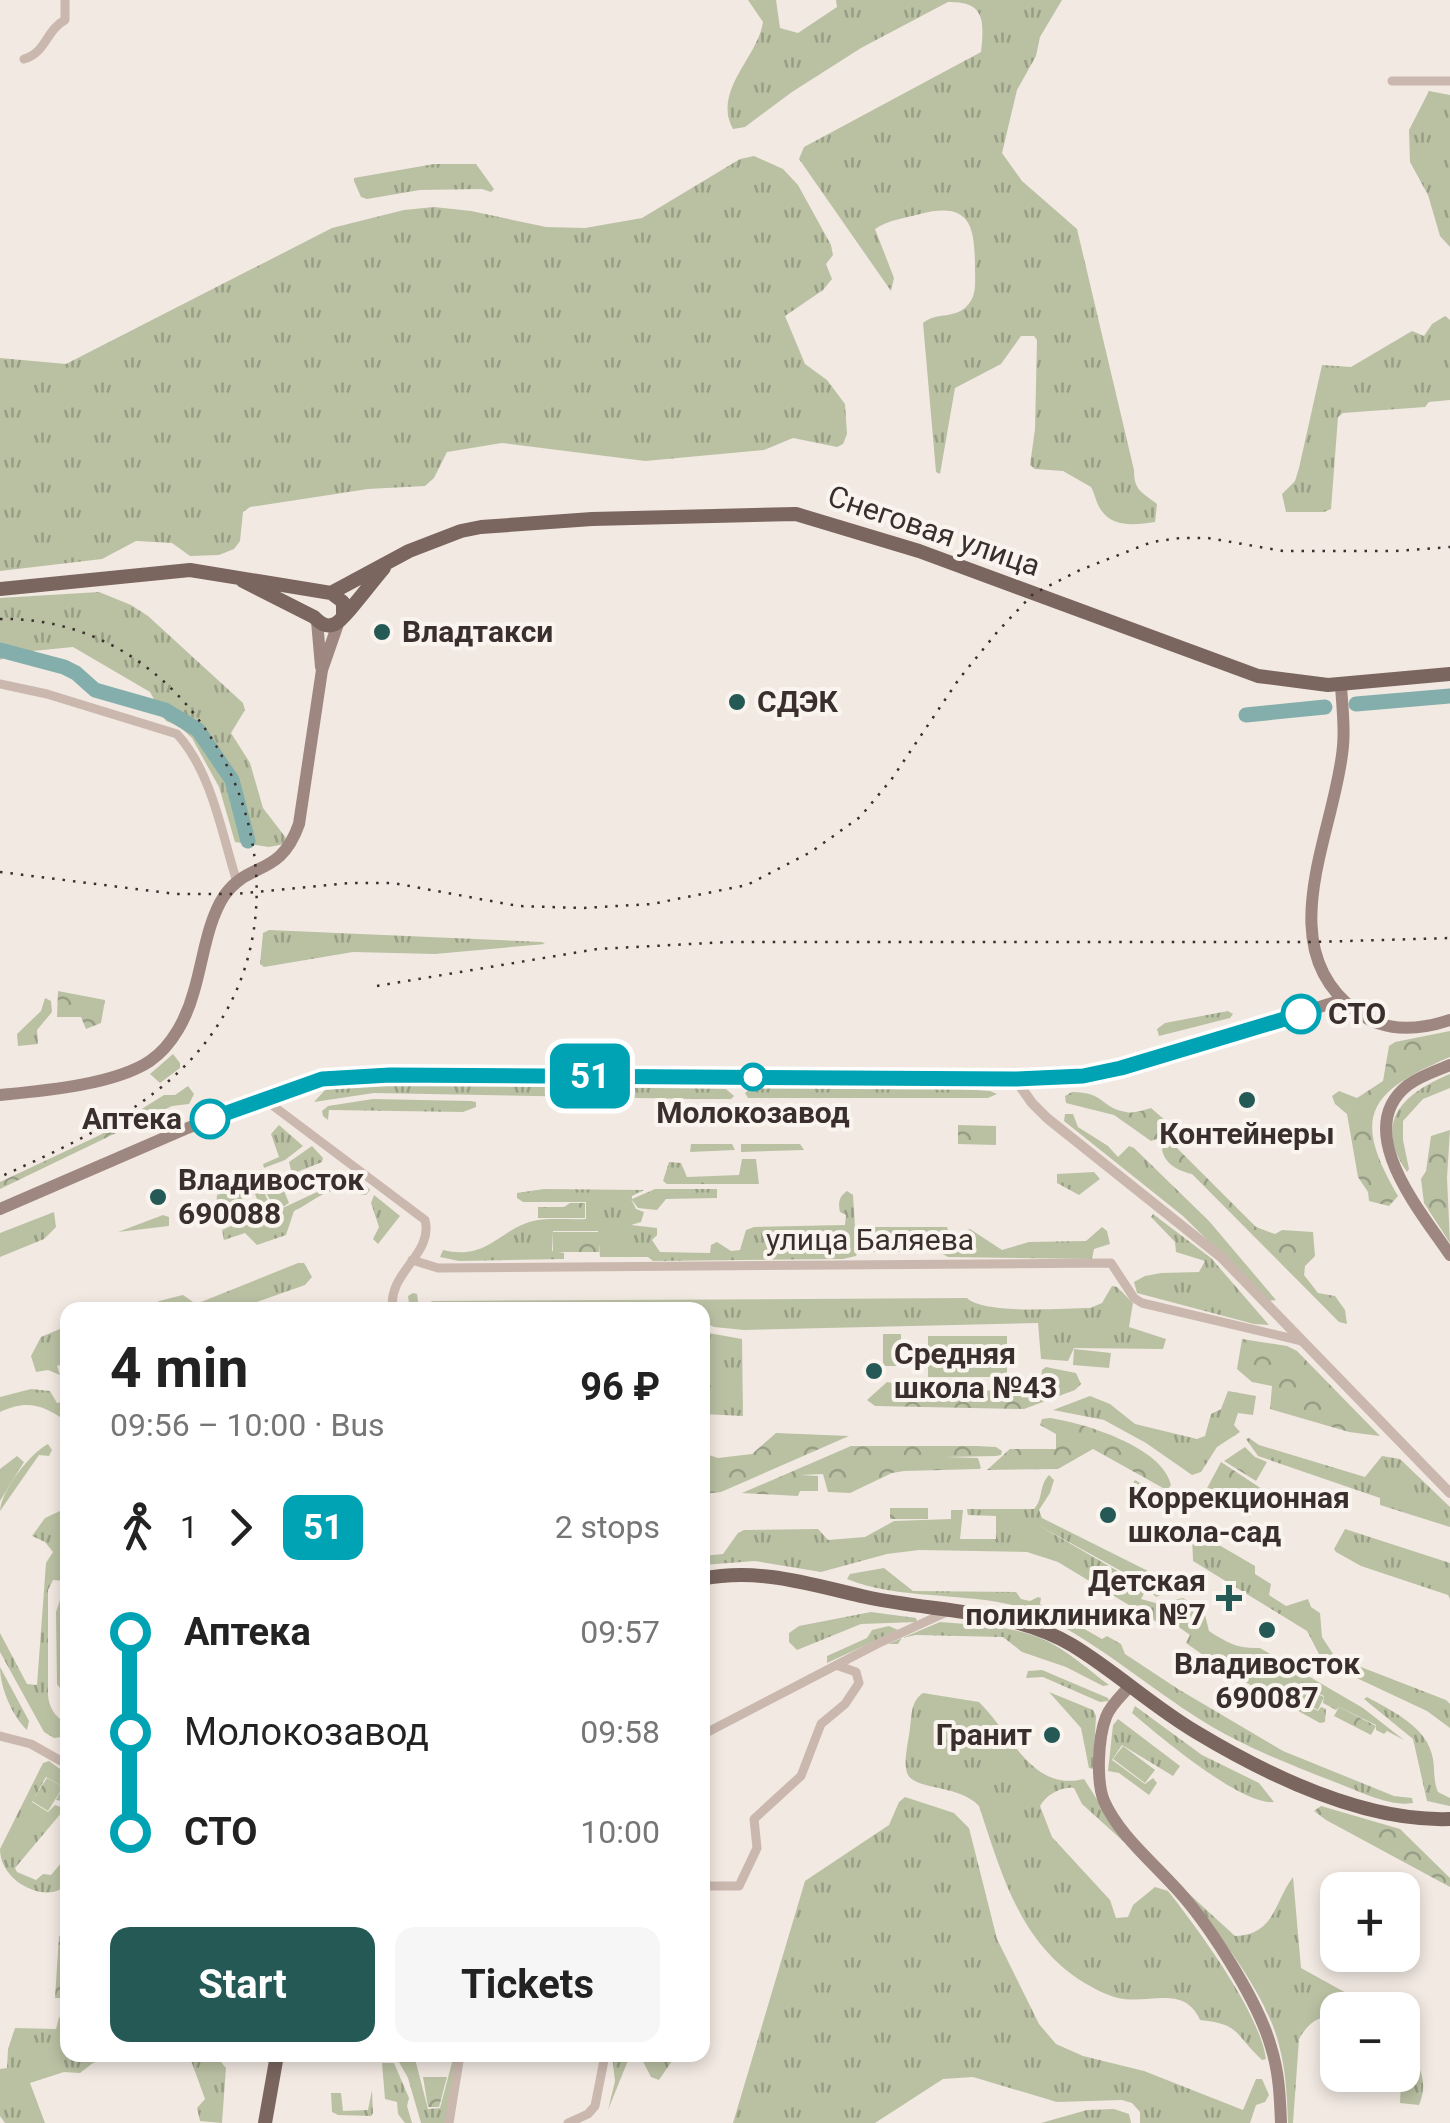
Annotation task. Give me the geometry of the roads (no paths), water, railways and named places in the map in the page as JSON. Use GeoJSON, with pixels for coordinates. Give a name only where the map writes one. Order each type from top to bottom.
{"type":"FeatureCollection","features":[{"type":"Feature","properties":{"kind":"main road","name":"Снеговая улица"},"geometry":{"type":"LineString","coordinates":[[328,594],[441,538],[481,527],[606,518],[796,514],[919,552],[1258,676],[1341,686],[1450,674]]}},
{"type":"Feature","properties":{"kind":"main road","name":"Снеговая улица"},"geometry":{"type":"LineString","coordinates":[[341,618],[391,560]]}},
{"type":"Feature","properties":{"kind":"main road"},"geometry":{"type":"LineString","coordinates":[[0,589],[190,570],[328,594],[342,602],[341,618],[322,670],[300,824],[293,843],[275,863],[238,882],[225,894],[216,912],[184,1021],[159,1054],[120,1074],[0,1095]]}},
{"type":"Feature","properties":{"kind":"main road"},"geometry":{"type":"LineString","coordinates":[[228,574],[326,625],[341,618]]}},
{"type":"Feature","properties":{"kind":"main road"},"geometry":{"type":"LineString","coordinates":[[322,670],[314,603],[328,594]]}},
{"type":"Feature","properties":{"kind":"main road"},"geometry":{"type":"LineString","coordinates":[[1341,686],[1344,740],[1319,855],[1311,918],[1316,958],[1342,1000],[1368,1020],[1410,1028],[1450,1020]]}},
{"type":"Feature","properties":{"kind":"main road"},"geometry":{"type":"LineString","coordinates":[[0,1209],[167,1137],[328,1078],[1083,1076],[1121,1068],[1342,1000]]}},
{"type":"Feature","properties":{"kind":"main road"},"geometry":{"type":"LineString","coordinates":[[1450,1065],[1410,1083],[1400,1093],[1390,1108],[1386,1136],[1398,1174],[1450,1256]]}},
{"type":"Feature","properties":{"kind":"main road"},"geometry":{"type":"LineString","coordinates":[[710,1578],[730,1574],[779,1577],[883,1601],[1031,1626],[1072,1646],[1196,1732],[1334,1798],[1401,1819],[1450,1819]]}},
{"type":"Feature","properties":{"kind":"main road"},"geometry":{"type":"LineString","coordinates":[[1129,1687],[1106,1718],[1100,1779],[1103,1798],[1137,1847],[1198,1918],[1244,1989],[1271,2046],[1280,2123]]}},
{"type":"Feature","properties":{"kind":"main road"},"geometry":{"type":"LineString","coordinates":[[265,2123],[276,2062]]}},
{"type":"Feature","properties":{"kind":"street"},"geometry":{"type":"LineString","coordinates":[[24,59],[39,52],[64,20],[65,0]]}},
{"type":"Feature","properties":{"kind":"street"},"geometry":{"type":"LineString","coordinates":[[1392,81],[1450,81]]}},
{"type":"Feature","properties":{"kind":"street"},"geometry":{"type":"LineString","coordinates":[[0,684],[47,694],[177,734],[186,744],[208,790],[238,882]]}},
{"type":"Feature","properties":{"kind":"street"},"geometry":{"type":"LineString","coordinates":[[1016,1079],[1047,1118],[1221,1257],[1450,1493]]}},
{"type":"Feature","properties":{"kind":"street"},"geometry":{"type":"LineString","coordinates":[[264,1099],[418,1212],[427,1228],[425,1239],[393,1289],[393,1302]]}},
{"type":"Feature","properties":{"kind":"street","name":"улица Баляева"},"geometry":{"type":"LineString","coordinates":[[412,1260],[438,1268],[1111,1263],[1134,1298],[1142,1303],[1305,1341]]}},
{"type":"Feature","properties":{"kind":"street"},"geometry":{"type":"LineString","coordinates":[[710,1731],[949,1611]]}},
{"type":"Feature","properties":{"kind":"street"},"geometry":{"type":"LineString","coordinates":[[710,1886],[739,1886],[757,1848],[754,1819],[801,1776],[822,1724],[844,1704],[858,1683],[856,1672],[836,1665]]}},
{"type":"Feature","properties":{"kind":"street"},"geometry":{"type":"LineString","coordinates":[[0,1736],[31,1744],[60,1760]]}},
{"type":"Feature","properties":{"kind":"street"},"geometry":{"type":"LineString","coordinates":[[449,2123],[459,2062]]}},
{"type":"Feature","properties":{"kind":"street"},"geometry":{"type":"LineString","coordinates":[[568,2123],[588,2114],[595,2106],[604,2062]]}},
{"type":"Feature","properties":{"kind":"waterway"},"geometry":{"type":"LineString","coordinates":[[0,650],[64,667],[95,690],[165,710],[198,730],[232,780],[248,841]]}},
{"type":"Feature","properties":{"kind":"waterway"},"geometry":{"type":"LineString","coordinates":[[1356,704],[1450,696]]}},
{"type":"Feature","properties":{"kind":"waterway"},"geometry":{"type":"LineString","coordinates":[[1246,715],[1325,707]]}},
{"type":"Feature","properties":{"kind":"railway"},"geometry":{"type":"LineString","coordinates":[[0,872],[176,894],[393,883],[518,906],[583,908],[652,904],[747,885],[811,852],[860,817],[998,631],[1033,594],[1080,570],[1152,542],[1180,538],[1208,538],[1283,551],[1450,547]]}},
{"type":"Feature","properties":{"kind":"railway"},"geometry":{"type":"LineString","coordinates":[[0,619],[72,629],[136,659],[188,706],[226,764],[250,831],[256,901],[244,970],[211,1035],[190,1060],[116,1119],[0,1177]]}},
{"type":"Feature","properties":{"kind":"railway"},"geometry":{"type":"LineString","coordinates":[[377,986],[597,949],[728,942],[1313,942],[1450,938]]}},
{"type":"Feature","properties":{"kind":"place","name":"Владтакси"},"geometry":{"type":"Point","coordinates":[382,632]}},
{"type":"Feature","properties":{"kind":"place","name":"СДЭК"},"geometry":{"type":"Point","coordinates":[737,702]}},
{"type":"Feature","properties":{"kind":"place","name":"СТО"},"geometry":{"type":"Point","coordinates":[1301,1014]}},
{"type":"Feature","properties":{"kind":"place","name":"Молокозавод"},"geometry":{"type":"Point","coordinates":[753,1077]}},
{"type":"Feature","properties":{"kind":"place","name":"Контейнеры"},"geometry":{"type":"Point","coordinates":[1247,1100]}},
{"type":"Feature","properties":{"kind":"place","name":"Аптека"},"geometry":{"type":"Point","coordinates":[210,1119]}},
{"type":"Feature","properties":{"kind":"place","name":"Владивосток 690088"},"geometry":{"type":"Point","coordinates":[158,1197]}},
{"type":"Feature","properties":{"kind":"place","name":"Средняя школа №43"},"geometry":{"type":"Point","coordinates":[874,1371]}},
{"type":"Feature","properties":{"kind":"place","name":"Коррекционная школа-сад"},"geometry":{"type":"Point","coordinates":[1108,1515]}},
{"type":"Feature","properties":{"kind":"place","name":"Детская поликлиника №7"},"geometry":{"type":"Point","coordinates":[1229,1598]}},
{"type":"Feature","properties":{"kind":"place","name":"Владивосток 690087"},"geometry":{"type":"Point","coordinates":[1267,1630]}},
{"type":"Feature","properties":{"kind":"place","name":"Гранит"},"geometry":{"type":"Point","coordinates":[1052,1735]}}]}
